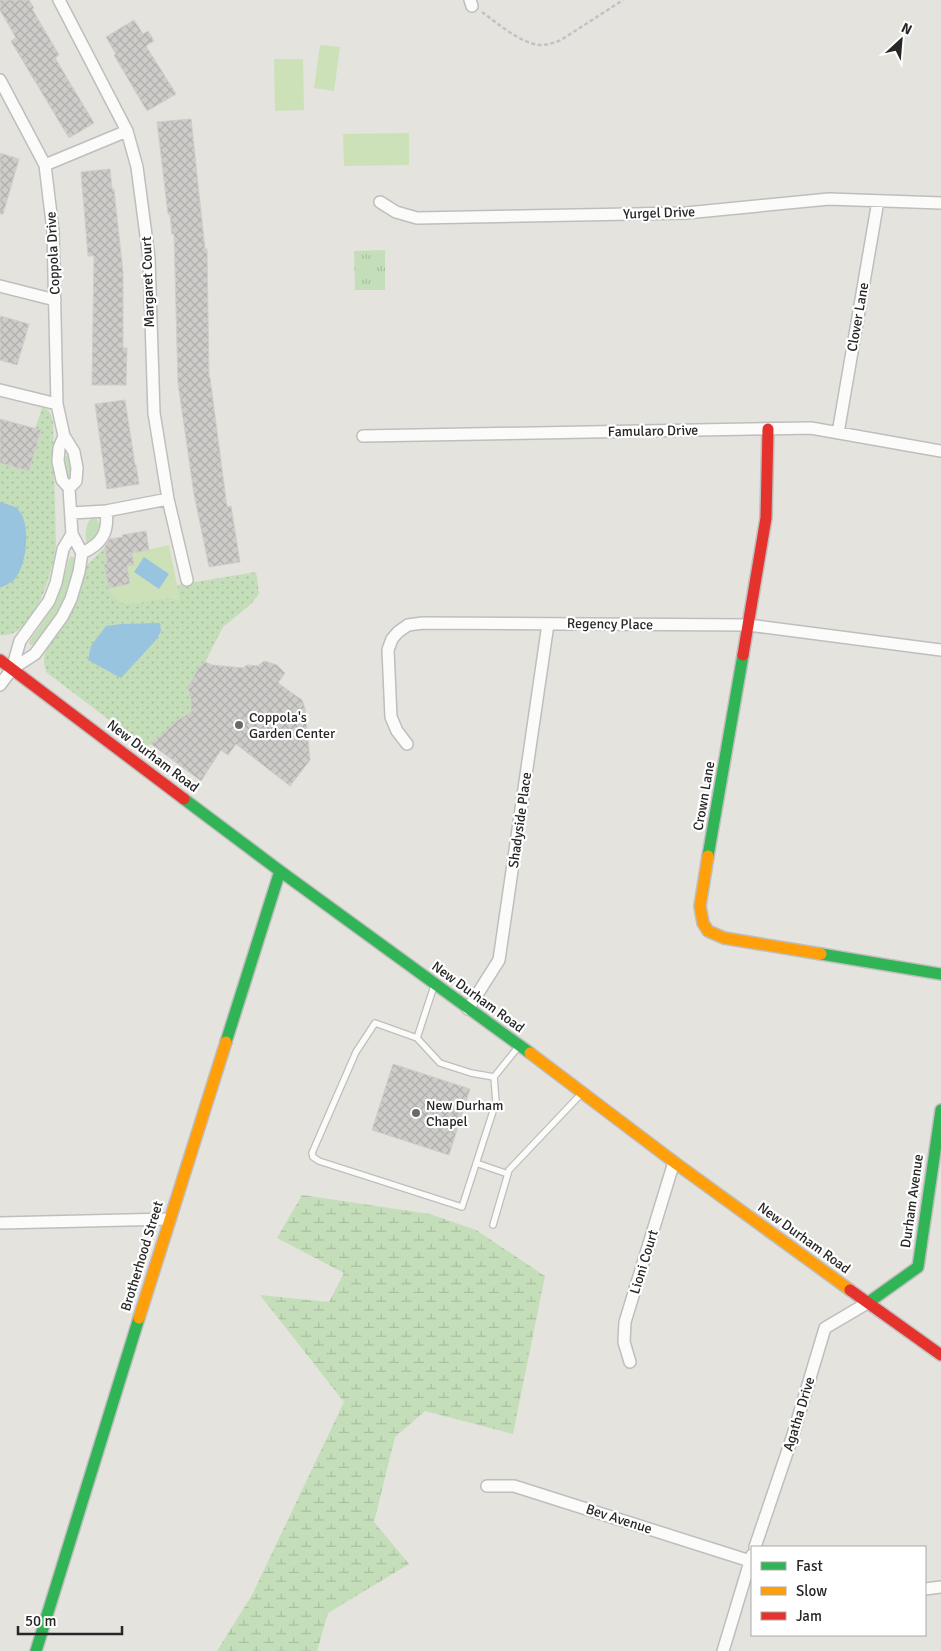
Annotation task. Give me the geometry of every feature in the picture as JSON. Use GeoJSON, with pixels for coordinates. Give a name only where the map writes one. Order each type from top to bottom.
{"type":"FeatureCollection","features":[{"type":"Feature","properties":{"kind":"street","name":"Margaret Court"},"geometry":{"type":"LineString","coordinates":[[60,0],[127,131],[137,167],[149,258],[154,413],[168,499],[187,580]]}},
{"type":"Feature","properties":{"kind":"street","name":"Coppola Drive"},"geometry":{"type":"LineString","coordinates":[[0,80],[45,165],[53,231],[57,404],[64,436],[74,452],[77,468],[76,481],[69,488]]}},
{"type":"Feature","properties":{"kind":"street"},"geometry":{"type":"LineString","coordinates":[[45,165],[127,131]]}},
{"type":"Feature","properties":{"kind":"street","name":"Yurgel Drive"},"geometry":{"type":"LineString","coordinates":[[380,202],[396,212],[418,218],[686,213],[829,199],[941,203]]}},
{"type":"Feature","properties":{"kind":"street","name":"Clover Lane"},"geometry":{"type":"LineString","coordinates":[[838,433],[878,201]]}},
{"type":"Feature","properties":{"kind":"street"},"geometry":{"type":"LineString","coordinates":[[0,286],[55,300]]}},
{"type":"Feature","properties":{"kind":"street"},"geometry":{"type":"LineString","coordinates":[[0,390],[57,404]]}},
{"type":"Feature","properties":{"kind":"street","name":"Famularo Drive"},"geometry":{"type":"LineString","coordinates":[[363,436],[811,428],[941,451]]}},
{"type":"Feature","properties":{"kind":"street","name":"Crown Lane"},"geometry":{"type":"LineString","coordinates":[[768,429],[766,518],[700,906],[701,918],[704,927],[712,934],[724,938],[941,974]]}},
{"type":"Feature","properties":{"kind":"street","name":"Coppola Drive"},"geometry":{"type":"LineString","coordinates":[[64,436],[59,448],[58,461],[62,480],[69,488],[72,534],[82,553]]}},
{"type":"Feature","properties":{"kind":"street"},"geometry":{"type":"LineString","coordinates":[[72,512],[106,510],[168,499]]}},
{"type":"Feature","properties":{"kind":"street"},"geometry":{"type":"LineString","coordinates":[[0,685],[12,669],[35,654],[62,617],[79,572],[82,553],[92,548],[106,531],[108,520],[106,510]]}},
{"type":"Feature","properties":{"kind":"street","name":"Coppola Drive"},"geometry":{"type":"LineString","coordinates":[[12,669],[20,641],[50,601],[63,549],[72,534]]}},
{"type":"Feature","properties":{"kind":"street","name":"Regency Place"},"geometry":{"type":"LineString","coordinates":[[407,744],[397,731],[391,718],[388,650],[392,639],[408,625],[423,623],[748,626],[941,650]]}},
{"type":"Feature","properties":{"kind":"street","name":"Shadyside Place"},"geometry":{"type":"LineString","coordinates":[[468,1009],[499,960],[548,624]]}},
{"type":"Feature","properties":{"kind":"street","name":"New Durham Road"},"geometry":{"type":"LineString","coordinates":[[0,660],[280,871],[519,1045],[674,1162],[941,1355]]}},
{"type":"Feature","properties":{"kind":"street","name":"Brotherhood Street"},"geometry":{"type":"LineString","coordinates":[[36,1651],[169,1218],[280,871]]}},
{"type":"Feature","properties":{"kind":"street","name":"Durham Avenue"},"geometry":{"type":"LineString","coordinates":[[868,1302],[918,1266],[941,1110]]}},
{"type":"Feature","properties":{"kind":"street","name":"Lioni Court"},"geometry":{"type":"LineString","coordinates":[[630,1362],[624,1342],[625,1322],[674,1162]]}},
{"type":"Feature","properties":{"kind":"street"},"geometry":{"type":"LineString","coordinates":[[0,1223],[169,1218]]}},
{"type":"Feature","properties":{"kind":"street","name":"Agatha Drive"},"geometry":{"type":"LineString","coordinates":[[755,1546],[792,1438],[826,1328],[868,1302]]}},
{"type":"Feature","properties":{"kind":"street","name":"Bev Avenue"},"geometry":{"type":"LineString","coordinates":[[487,1486],[514,1486],[751,1558]]}},
{"type":"Feature","properties":{"kind":"street"},"geometry":{"type":"LineString","coordinates":[[723,1651],[751,1558]]}},
{"type":"Feature","properties":{"kind":"street"},"geometry":{"type":"LineString","coordinates":[[926,1589],[941,1587]]}},
{"type":"Feature","properties":{"kind":"lane"},"geometry":{"type":"LineString","coordinates":[[417,1038],[435,984]]}},
{"type":"Feature","properties":{"kind":"lane"},"geometry":{"type":"LineString","coordinates":[[494,1077],[471,1073],[440,1063],[417,1038],[374,1023],[356,1052],[312,1153],[313,1157],[319,1161],[462,1207],[496,1102],[494,1077],[519,1045]]}},
{"type":"Feature","properties":{"kind":"lane"},"geometry":{"type":"LineString","coordinates":[[493,1225],[509,1170],[582,1093]]}},
{"type":"Feature","properties":{"kind":"lane"},"geometry":{"type":"LineString","coordinates":[[476,1164],[508,1174]]}},
{"type":"Feature","properties":{"kind":"path"},"geometry":{"type":"LineString","coordinates":[[471,3],[517,36],[540,46],[560,40],[623,0]]}},
{"type":"Feature","properties":{"kind":"green space"},"geometry":{"type":"Polygon","coordinates":[[[320,45],[340,47],[334,91],[314,88],[320,45]]]}},
{"type":"Feature","properties":{"kind":"green space"},"geometry":{"type":"Polygon","coordinates":[[[274,59],[303,59],[304,110],[275,111],[274,59]]]}},
{"type":"Feature","properties":{"kind":"green space"},"geometry":{"type":"Polygon","coordinates":[[[409,133],[409,165],[344,166],[343,134],[409,133]]]}},
{"type":"Feature","properties":{"kind":"green space"},"geometry":{"type":"Polygon","coordinates":[[[385,250],[385,290],[355,290],[354,251],[385,250]]]}},
{"type":"Feature","properties":{"kind":"green space"},"geometry":{"type":"Polygon","coordinates":[[[42,408],[45,408],[51,414],[53,422],[56,545],[54,557],[46,586],[32,616],[23,627],[12,634],[0,635],[0,463],[29,471],[41,431],[35,429],[42,408]]]}},
{"type":"Feature","properties":{"kind":"green space"},"geometry":{"type":"Polygon","coordinates":[[[67,455],[70,460],[72,475],[69,479],[66,477],[64,458],[67,455]]]}},
{"type":"Feature","properties":{"kind":"green space"},"geometry":{"type":"Polygon","coordinates":[[[92,517],[96,518],[100,525],[95,537],[87,543],[86,529],[92,517]]]}},
{"type":"Feature","properties":{"kind":"green space"},"geometry":{"type":"Polygon","coordinates":[[[169,545],[180,600],[168,598],[134,604],[119,602],[109,588],[130,584],[127,566],[134,564],[132,553],[169,545]]]}},
{"type":"Feature","properties":{"kind":"green space"},"geometry":{"type":"Polygon","coordinates":[[[105,547],[107,564],[105,564],[109,588],[158,599],[169,598],[179,600],[177,585],[256,572],[259,594],[251,604],[223,627],[205,662],[198,669],[188,687],[191,699],[191,712],[178,720],[146,748],[46,672],[44,663],[47,647],[65,622],[74,605],[85,567],[105,547]]]}},
{"type":"Feature","properties":{"kind":"green space"},"geometry":{"type":"Polygon","coordinates":[[[71,556],[74,558],[74,569],[68,592],[36,644],[30,645],[31,639],[55,601],[71,556]]]}},
{"type":"Feature","properties":{"kind":"green space"},"geometry":{"type":"Polygon","coordinates":[[[302,1195],[430,1214],[476,1230],[545,1276],[513,1434],[425,1411],[395,1437],[374,1522],[409,1564],[328,1613],[317,1651],[217,1651],[252,1595],[344,1402],[260,1295],[329,1302],[344,1273],[277,1238],[302,1195]]]}},
{"type":"Feature","properties":{"kind":"water"},"geometry":{"type":"Polygon","coordinates":[[[0,502],[15,507],[21,513],[26,532],[26,543],[19,574],[14,580],[0,588],[0,502]]]}},
{"type":"Feature","properties":{"kind":"water"},"geometry":{"type":"Polygon","coordinates":[[[144,557],[169,574],[159,589],[134,572],[144,557]]]}},
{"type":"Feature","properties":{"kind":"water"},"geometry":{"type":"Polygon","coordinates":[[[160,623],[161,631],[156,640],[121,678],[88,660],[91,646],[106,626],[160,623]]]}},
{"type":"Feature","properties":{"kind":"building"},"geometry":{"type":"Polygon","coordinates":[[[0,0],[29,0],[34,8],[32,9],[59,55],[55,58],[94,123],[69,138],[11,41],[16,38],[0,10],[0,0]]]}},
{"type":"Feature","properties":{"kind":"building"},"geometry":{"type":"Polygon","coordinates":[[[134,20],[143,34],[148,31],[154,41],[146,46],[176,94],[147,111],[114,55],[116,54],[106,37],[134,20]]]}},
{"type":"Feature","properties":{"kind":"building"},"geometry":{"type":"Polygon","coordinates":[[[191,119],[205,249],[207,249],[209,378],[227,507],[231,506],[240,562],[209,567],[194,494],[178,383],[174,234],[172,234],[170,214],[168,214],[157,122],[191,119]]]}},
{"type":"Feature","properties":{"kind":"building"},"geometry":{"type":"Polygon","coordinates":[[[0,153],[19,159],[3,214],[0,214],[0,153]]]}},
{"type":"Feature","properties":{"kind":"building"},"geometry":{"type":"Polygon","coordinates":[[[110,169],[123,272],[123,348],[127,348],[126,385],[92,385],[94,256],[88,256],[81,172],[110,169]]]}},
{"type":"Feature","properties":{"kind":"building"},"geometry":{"type":"Polygon","coordinates":[[[0,316],[29,324],[17,365],[0,360],[0,316]]]}},
{"type":"Feature","properties":{"kind":"building"},"geometry":{"type":"Polygon","coordinates":[[[125,400],[139,484],[107,489],[95,404],[125,400]]]}},
{"type":"Feature","properties":{"kind":"building"},"geometry":{"type":"Polygon","coordinates":[[[0,419],[41,430],[29,471],[0,463],[0,419]]]}},
{"type":"Feature","properties":{"kind":"building"},"geometry":{"type":"Polygon","coordinates":[[[146,531],[149,550],[132,553],[134,565],[127,566],[130,584],[109,588],[104,564],[107,564],[105,547],[110,539],[146,531]]]}},
{"type":"Feature","properties":{"kind":"building","name":"Coppola's Garden Center"},"geometry":{"type":"Polygon","coordinates":[[[264,661],[277,665],[285,673],[278,683],[302,700],[305,708],[310,760],[290,786],[236,744],[228,755],[221,750],[201,781],[151,744],[178,720],[191,712],[191,699],[188,687],[198,669],[205,662],[212,665],[243,668],[247,665],[258,666],[264,661]]]}},
{"type":"Feature","properties":{"kind":"building"},"geometry":{"type":"Polygon","coordinates":[[[393,1064],[470,1089],[449,1155],[372,1130],[393,1064]]]}},
{"type":"Feature","properties":{"kind":"traffic: fast"},"geometry":{"type":"LineString","coordinates":[[708,856],[743,655]]}},
{"type":"Feature","properties":{"kind":"traffic: fast"},"geometry":{"type":"LineString","coordinates":[[184,799],[530,1053]]}},
{"type":"Feature","properties":{"kind":"traffic: fast"},"geometry":{"type":"LineString","coordinates":[[226,1042],[280,871]]}},
{"type":"Feature","properties":{"kind":"traffic: fast"},"geometry":{"type":"LineString","coordinates":[[821,954],[941,974]]}},
{"type":"Feature","properties":{"kind":"traffic: fast"},"geometry":{"type":"LineString","coordinates":[[869,1302],[918,1267],[941,1110]]}},
{"type":"Feature","properties":{"kind":"traffic: fast"},"geometry":{"type":"LineString","coordinates":[[36,1651],[139,1318]]}},
{"type":"Feature","properties":{"kind":"traffic: slow"},"geometry":{"type":"LineString","coordinates":[[708,856],[700,906],[703,923],[708,931],[724,938],[821,954]]}},
{"type":"Feature","properties":{"kind":"traffic: slow"},"geometry":{"type":"LineString","coordinates":[[139,1318],[226,1042]]}},
{"type":"Feature","properties":{"kind":"traffic: slow"},"geometry":{"type":"LineString","coordinates":[[530,1053],[674,1162],[850,1290]]}},
{"type":"Feature","properties":{"kind":"traffic: jam"},"geometry":{"type":"LineString","coordinates":[[743,655],[766,518],[768,429]]}},
{"type":"Feature","properties":{"kind":"traffic: jam"},"geometry":{"type":"LineString","coordinates":[[0,660],[184,799]]}},
{"type":"Feature","properties":{"kind":"traffic: jam"},"geometry":{"type":"LineString","coordinates":[[850,1290],[941,1355]]}},
{"type":"Feature","properties":{"kind":"place","name":"Coppola's Garden Center"},"geometry":{"type":"Point","coordinates":[239,725]}},
{"type":"Feature","properties":{"kind":"place","name":"New Durham Chapel"},"geometry":{"type":"Point","coordinates":[416,1113]}}]}
